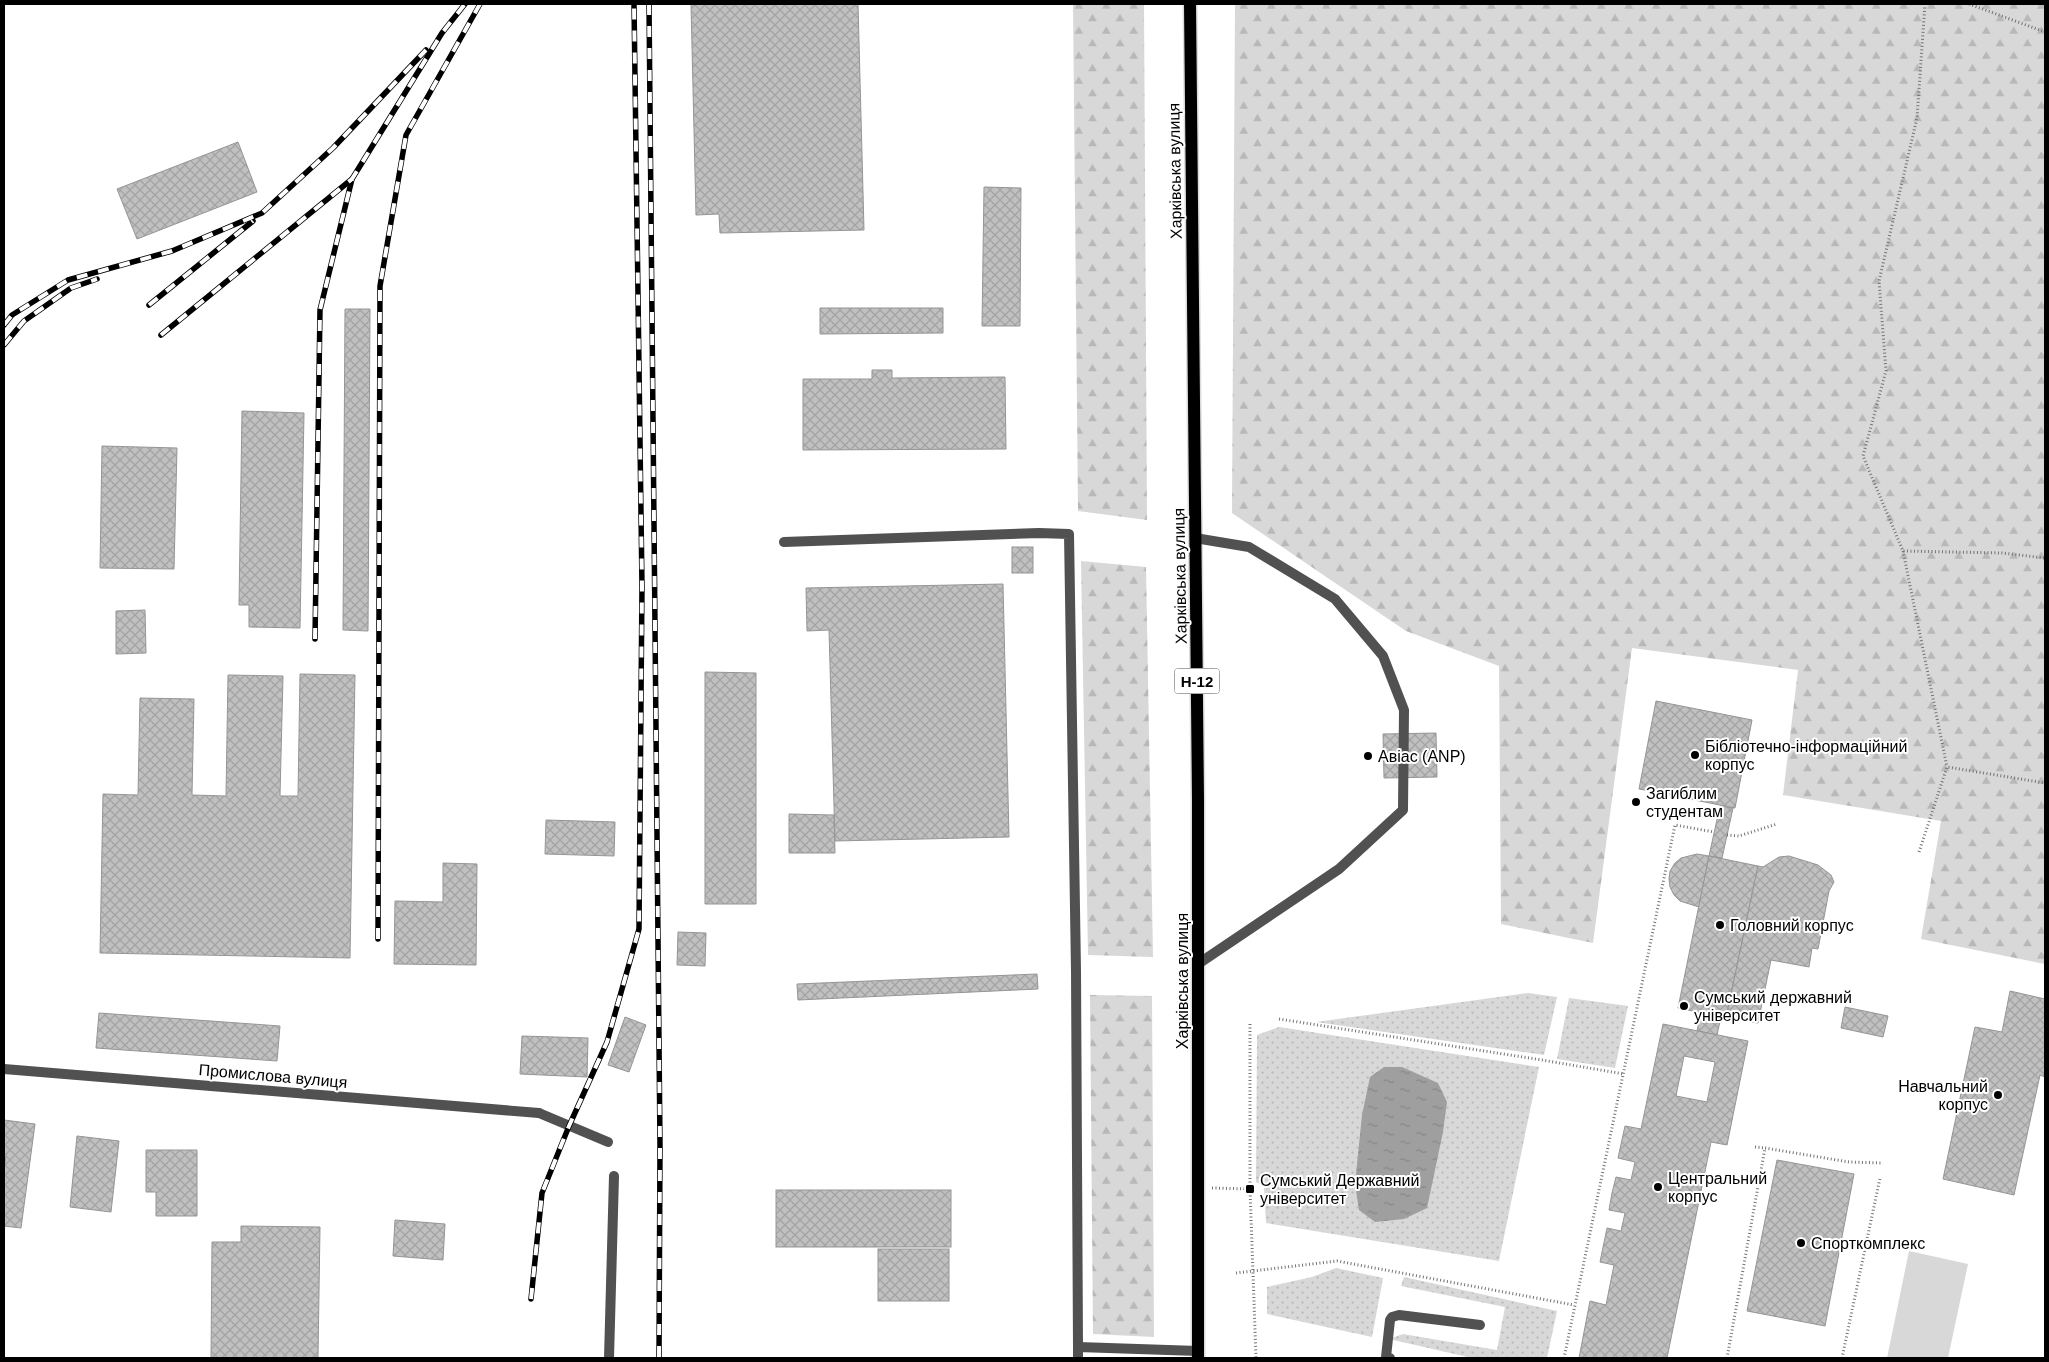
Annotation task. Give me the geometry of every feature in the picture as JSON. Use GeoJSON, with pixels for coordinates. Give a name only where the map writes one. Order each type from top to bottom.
{"type":"FeatureCollection","features":[{"type":"Feature","properties":{"kind":"main road","name":"Харківська вулиця"},"geometry":{"type":"LineString","coordinates":[[1190,4],[1198,964],[1198,1355]]}},
{"type":"Feature","properties":{"kind":"street"},"geometry":{"type":"LineString","coordinates":[[784,542],[1039,533],[1069,534],[1076,981],[1078,1358]]}},
{"type":"Feature","properties":{"kind":"street"},"geometry":{"type":"LineString","coordinates":[[1195,538],[1249,547],[1335,599],[1383,656],[1404,710],[1403,810],[1339,869],[1198,964]]}},
{"type":"Feature","properties":{"kind":"street","name":"Промислова вулиця"},"geometry":{"type":"LineString","coordinates":[[4,1069],[539,1113],[608,1142]]}},
{"type":"Feature","properties":{"kind":"street"},"geometry":{"type":"LineString","coordinates":[[609,1358],[614,1176]]}},
{"type":"Feature","properties":{"kind":"street"},"geometry":{"type":"LineString","coordinates":[[1390,1358],[1386,1357],[1390,1320],[1392,1317],[1398,1315],[1480,1325]]}},
{"type":"Feature","properties":{"kind":"street"},"geometry":{"type":"LineString","coordinates":[[1078,1347],[1198,1355]]}},
{"type":"Feature","properties":{"kind":"path"},"geometry":{"type":"LineString","coordinates":[[1919,852],[1947,767],[1903,550],[1863,456],[1886,371],[1878,281],[1917,118],[1925,4]]}},
{"type":"Feature","properties":{"kind":"path"},"geometry":{"type":"LineString","coordinates":[[1969,4],[2045,32]]}},
{"type":"Feature","properties":{"kind":"path"},"geometry":{"type":"LineString","coordinates":[[1903,550],[2002,553],[2045,558]]}},
{"type":"Feature","properties":{"kind":"path"},"geometry":{"type":"LineString","coordinates":[[1947,767],[2045,782]]}},
{"type":"Feature","properties":{"kind":"path"},"geometry":{"type":"LineString","coordinates":[[1727,835],[1740,836],[1777,824]]}},
{"type":"Feature","properties":{"kind":"path"},"geometry":{"type":"LineString","coordinates":[[1564,1358],[1675,825],[1714,832]]}},
{"type":"Feature","properties":{"kind":"path"},"geometry":{"type":"LineString","coordinates":[[1280,1019],[1624,1074]]}},
{"type":"Feature","properties":{"kind":"path"},"geometry":{"type":"LineString","coordinates":[[1250,1024],[1250,1189],[1256,1358]]}},
{"type":"Feature","properties":{"kind":"path"},"geometry":{"type":"LineString","coordinates":[[1755,1147],[1849,1162],[1883,1163]]}},
{"type":"Feature","properties":{"kind":"path"},"geometry":{"type":"LineString","coordinates":[[1726,1358],[1765,1148]]}},
{"type":"Feature","properties":{"kind":"path"},"geometry":{"type":"LineString","coordinates":[[1842,1358],[1880,1178]]}},
{"type":"Feature","properties":{"kind":"path"},"geometry":{"type":"LineString","coordinates":[[1199,1187],[1250,1189]]}},
{"type":"Feature","properties":{"kind":"path"},"geometry":{"type":"LineString","coordinates":[[1236,1273],[1337,1261],[1574,1305]]}},
{"type":"Feature","properties":{"kind":"green space"},"geometry":{"type":"Polygon","coordinates":[[[1073,4],[1144,4],[1147,520],[1078,511],[1073,4]]]}},
{"type":"Feature","properties":{"kind":"green space"},"geometry":{"type":"Polygon","coordinates":[[[1235,4],[2045,4],[2045,964],[1921,939],[1941,821],[1783,795],[1798,670],[1632,648],[1593,943],[1501,924],[1499,666],[1406,631],[1232,513],[1235,4]]]}},
{"type":"Feature","properties":{"kind":"green space"},"geometry":{"type":"Polygon","coordinates":[[[1081,561],[1146,567],[1153,957],[1088,955],[1081,561]]]}},
{"type":"Feature","properties":{"kind":"green space"},"geometry":{"type":"Polygon","coordinates":[[[1528,993],[1557,997],[1544,1055],[1316,1022],[1528,993]]]}},
{"type":"Feature","properties":{"kind":"green space"},"geometry":{"type":"Polygon","coordinates":[[[1090,995],[1152,996],[1154,1337],[1093,1334],[1090,995]]]}},
{"type":"Feature","properties":{"kind":"green space"},"geometry":{"type":"Polygon","coordinates":[[[1569,998],[1628,1006],[1615,1068],[1557,1059],[1569,998]]]}},
{"type":"Feature","properties":{"kind":"green space"},"geometry":{"type":"Polygon","coordinates":[[[1279,1027],[1539,1067],[1499,1261],[1266,1223],[1264,1186],[1256,1182],[1257,1035],[1279,1027]]]}},
{"type":"Feature","properties":{"kind":"green space"},"geometry":{"type":"Polygon","coordinates":[[[1909,1251],[1968,1264],[1948,1358],[1887,1358],[1909,1251]]]}},
{"type":"Feature","properties":{"kind":"green space"},"geometry":{"type":"Polygon","coordinates":[[[1336,1268],[1383,1278],[1372,1337],[1267,1314],[1267,1287],[1312,1277],[1336,1268]]]}},
{"type":"Feature","properties":{"kind":"green space"},"geometry":{"type":"Polygon","coordinates":[[[1404,1277],[1557,1311],[1547,1358],[1472,1358],[1389,1339],[1403,1334],[1497,1350],[1505,1307],[1401,1286],[1404,1277]]]}},
{"type":"Feature","properties":{"kind":"water"},"geometry":{"type":"Polygon","coordinates":[[[1384,1067],[1402,1067],[1438,1083],[1447,1102],[1443,1132],[1427,1208],[1404,1219],[1375,1222],[1359,1210],[1355,1184],[1362,1115],[1370,1077],[1384,1067]]]}},
{"type":"Feature","properties":{"kind":"building"},"geometry":{"type":"Polygon","coordinates":[[[691,4],[858,4],[864,230],[720,233],[719,214],[696,215],[691,4]]]}},
{"type":"Feature","properties":{"kind":"building"},"geometry":{"type":"Polygon","coordinates":[[[238,142],[257,192],[137,239],[117,189],[238,142]]]}},
{"type":"Feature","properties":{"kind":"building"},"geometry":{"type":"Polygon","coordinates":[[[984,187],[1021,188],[1020,326],[982,326],[984,187]]]}},
{"type":"Feature","properties":{"kind":"building"},"geometry":{"type":"Polygon","coordinates":[[[820,308],[943,308],[943,333],[820,334],[820,308]]]}},
{"type":"Feature","properties":{"kind":"building"},"geometry":{"type":"Polygon","coordinates":[[[345,309],[370,309],[368,631],[343,630],[345,309]]]}},
{"type":"Feature","properties":{"kind":"building"},"geometry":{"type":"Polygon","coordinates":[[[872,370],[892,370],[892,378],[1005,377],[1006,449],[803,450],[803,379],[872,379],[872,370]]]}},
{"type":"Feature","properties":{"kind":"building"},"geometry":{"type":"Polygon","coordinates":[[[242,411],[304,413],[300,628],[249,627],[249,605],[239,605],[242,411]]]}},
{"type":"Feature","properties":{"kind":"building"},"geometry":{"type":"Polygon","coordinates":[[[102,446],[177,448],[174,569],[100,568],[102,446]]]}},
{"type":"Feature","properties":{"kind":"building"},"geometry":{"type":"Polygon","coordinates":[[[1012,547],[1033,547],[1033,573],[1012,573],[1012,547]]]}},
{"type":"Feature","properties":{"kind":"building"},"geometry":{"type":"Polygon","coordinates":[[[1003,584],[1009,837],[835,841],[829,630],[807,631],[806,588],[1003,584]]]}},
{"type":"Feature","properties":{"kind":"building"},"geometry":{"type":"Polygon","coordinates":[[[145,610],[146,653],[116,654],[116,611],[145,610]]]}},
{"type":"Feature","properties":{"kind":"building"},"geometry":{"type":"Polygon","coordinates":[[[705,672],[756,673],[756,904],[705,904],[705,672]]]}},
{"type":"Feature","properties":{"kind":"building"},"geometry":{"type":"Polygon","coordinates":[[[300,674],[355,675],[350,958],[100,953],[103,794],[138,795],[140,698],[194,699],[192,795],[226,796],[228,675],[283,676],[280,796],[298,796],[300,674]]]}},
{"type":"Feature","properties":{"kind":"building","name":"Бібліотечно-інформаційний корпус"},"geometry":{"type":"Polygon","coordinates":[[[1656,701],[1752,720],[1735,808],[1639,789],[1656,701]]]}},
{"type":"Feature","properties":{"kind":"building"},"geometry":{"type":"Polygon","coordinates":[[[1436,733],[1437,777],[1384,778],[1383,734],[1436,733]]]}},
{"type":"Feature","properties":{"kind":"building"},"geometry":{"type":"Polygon","coordinates":[[[1720,806],[1733,808],[1722,858],[1709,856],[1720,806]]]}},
{"type":"Feature","properties":{"kind":"building"},"geometry":{"type":"Polygon","coordinates":[[[789,814],[834,815],[835,853],[789,853],[789,814]]]}},
{"type":"Feature","properties":{"kind":"building"},"geometry":{"type":"Polygon","coordinates":[[[546,820],[615,822],[614,856],[545,854],[546,820]]]}},
{"type":"Feature","properties":{"kind":"building"},"geometry":{"type":"Polygon","coordinates":[[[1697,854],[1709,856],[1699,907],[1680,901],[1670,887],[1669,879],[1670,871],[1675,863],[1681,858],[1697,854]]]}},
{"type":"Feature","properties":{"kind":"building","name":"Головний корпус"},"geometry":{"type":"Polygon","coordinates":[[[1709,856],[1758,866],[1726,1018],[1678,1008],[1709,856]]]}},
{"type":"Feature","properties":{"kind":"building"},"geometry":{"type":"Polygon","coordinates":[[[1789,856],[1818,865],[1831,875],[1834,882],[1829,891],[1818,949],[1812,948],[1809,967],[1771,960],[1758,1023],[1726,1018],[1758,866],[1763,867],[1779,857],[1789,856]]]}},
{"type":"Feature","properties":{"kind":"building"},"geometry":{"type":"Polygon","coordinates":[[[443,863],[477,864],[476,965],[394,964],[395,901],[443,902],[443,863]]]}},
{"type":"Feature","properties":{"kind":"building"},"geometry":{"type":"Polygon","coordinates":[[[678,932],[706,933],[705,966],[677,965],[678,932]]]}},
{"type":"Feature","properties":{"kind":"building"},"geometry":{"type":"Polygon","coordinates":[[[1037,974],[1038,989],[798,1000],[797,984],[1037,974]]]}},
{"type":"Feature","properties":{"kind":"building","name":"Навчальний корпус"},"geometry":{"type":"Polygon","coordinates":[[[2010,991],[2045,999],[2045,1077],[2040,1075],[2014,1195],[1943,1179],[1975,1027],[2002,1032],[2010,991]]]}},
{"type":"Feature","properties":{"kind":"building"},"geometry":{"type":"Polygon","coordinates":[[[1845,1007],[1888,1016],[1883,1037],[1841,1028],[1845,1007]]]}},
{"type":"Feature","properties":{"kind":"building"},"geometry":{"type":"Polygon","coordinates":[[[1701,1012],[1721,1017],[1717,1035],[1697,1031],[1701,1012]]]}},
{"type":"Feature","properties":{"kind":"building"},"geometry":{"type":"Polygon","coordinates":[[[99,1013],[280,1026],[277,1061],[96,1048],[99,1013]]]}},
{"type":"Feature","properties":{"kind":"building"},"geometry":{"type":"Polygon","coordinates":[[[625,1017],[646,1025],[629,1072],[608,1065],[625,1017]]]}},
{"type":"Feature","properties":{"kind":"building","name":"Центральний корпус"},"geometry":{"type":"Polygon","coordinates":[[[1663,1024],[1748,1041],[1727,1145],[1711,1142],[1667,1358],[1579,1358],[1590,1301],[1606,1305],[1614,1265],[1600,1262],[1607,1228],[1621,1231],[1625,1213],[1609,1210],[1616,1177],[1631,1180],[1635,1162],[1618,1158],[1625,1126],[1641,1129],[1663,1024]],[[1684,1056],[1676,1096],[1707,1102],[1715,1062],[1684,1056]]]}},
{"type":"Feature","properties":{"kind":"building"},"geometry":{"type":"Polygon","coordinates":[[[522,1036],[588,1038],[587,1077],[520,1074],[522,1036]]]}},
{"type":"Feature","properties":{"kind":"building"},"geometry":{"type":"Polygon","coordinates":[[[4,1120],[35,1124],[21,1228],[4,1226],[6,1154],[4,1154],[4,1120]]]}},
{"type":"Feature","properties":{"kind":"building"},"geometry":{"type":"Polygon","coordinates":[[[77,1136],[119,1141],[111,1212],[70,1207],[77,1136]]]}},
{"type":"Feature","properties":{"kind":"building"},"geometry":{"type":"Polygon","coordinates":[[[146,1150],[197,1150],[197,1216],[156,1216],[156,1192],[146,1192],[146,1150]]]}},
{"type":"Feature","properties":{"kind":"building","name":"Спорткомплекс"},"geometry":{"type":"Polygon","coordinates":[[[1777,1160],[1854,1174],[1825,1326],[1747,1311],[1777,1160]]]}},
{"type":"Feature","properties":{"kind":"building"},"geometry":{"type":"Polygon","coordinates":[[[776,1190],[951,1190],[951,1247],[776,1247],[776,1190]]]}},
{"type":"Feature","properties":{"kind":"building"},"geometry":{"type":"Polygon","coordinates":[[[395,1220],[445,1224],[443,1260],[393,1256],[395,1220]]]}},
{"type":"Feature","properties":{"kind":"building"},"geometry":{"type":"Polygon","coordinates":[[[241,1226],[320,1227],[318,1358],[211,1358],[212,1242],[241,1242],[241,1226]]]}},
{"type":"Feature","properties":{"kind":"building"},"geometry":{"type":"Polygon","coordinates":[[[878,1249],[949,1249],[949,1301],[878,1301],[878,1249]]]}},
{"type":"Feature","properties":{"kind":"railway"},"geometry":{"type":"LineString","coordinates":[[315,639],[320,310],[352,179],[442,33],[465,4]]}},
{"type":"Feature","properties":{"kind":"railway"},"geometry":{"type":"LineString","coordinates":[[378,939],[380,286],[406,135],[480,4]]}},
{"type":"Feature","properties":{"kind":"railway"},"geometry":{"type":"LineString","coordinates":[[531,1299],[542,1193],[569,1126],[607,1042],[639,929],[642,586],[634,4]]}},
{"type":"Feature","properties":{"kind":"railway"},"geometry":{"type":"LineString","coordinates":[[649,4],[660,1146],[659,1358]]}},
{"type":"Feature","properties":{"kind":"railway"},"geometry":{"type":"LineString","coordinates":[[4,325],[12,315],[68,280],[172,251],[262,213],[333,148],[426,50]]}},
{"type":"Feature","properties":{"kind":"railway"},"geometry":{"type":"LineString","coordinates":[[161,335],[352,179]]}},
{"type":"Feature","properties":{"kind":"railway"},"geometry":{"type":"LineString","coordinates":[[149,305],[253,221]]}},
{"type":"Feature","properties":{"kind":"railway"},"geometry":{"type":"LineString","coordinates":[[4,345],[24,321],[71,288],[97,279]]}},
{"type":"Feature","properties":{"kind":"place","name":"Бібліотечно-інформаційний корпус"},"geometry":{"type":"Point","coordinates":[1695,755]}},
{"type":"Feature","properties":{"kind":"place","name":"Авіас (ANP)"},"geometry":{"type":"Point","coordinates":[1368,756]}},
{"type":"Feature","properties":{"kind":"place","name":"Загиблим студентам"},"geometry":{"type":"Point","coordinates":[1636,802]}},
{"type":"Feature","properties":{"kind":"place","name":"Головний корпус"},"geometry":{"type":"Point","coordinates":[1720,925]}},
{"type":"Feature","properties":{"kind":"place","name":"Сумський державний університет"},"geometry":{"type":"Point","coordinates":[1684,1006]}},
{"type":"Feature","properties":{"kind":"place","name":"Навчальний корпус"},"geometry":{"type":"Point","coordinates":[1998,1095]}},
{"type":"Feature","properties":{"kind":"place","name":"Центральний корпус"},"geometry":{"type":"Point","coordinates":[1658,1187]}},
{"type":"Feature","properties":{"kind":"place","name":"Сумський Державний університет"},"geometry":{"type":"Point","coordinates":[1250,1189]}},
{"type":"Feature","properties":{"kind":"place","name":"Спорткомплекс"},"geometry":{"type":"Point","coordinates":[1801,1243]}}]}
